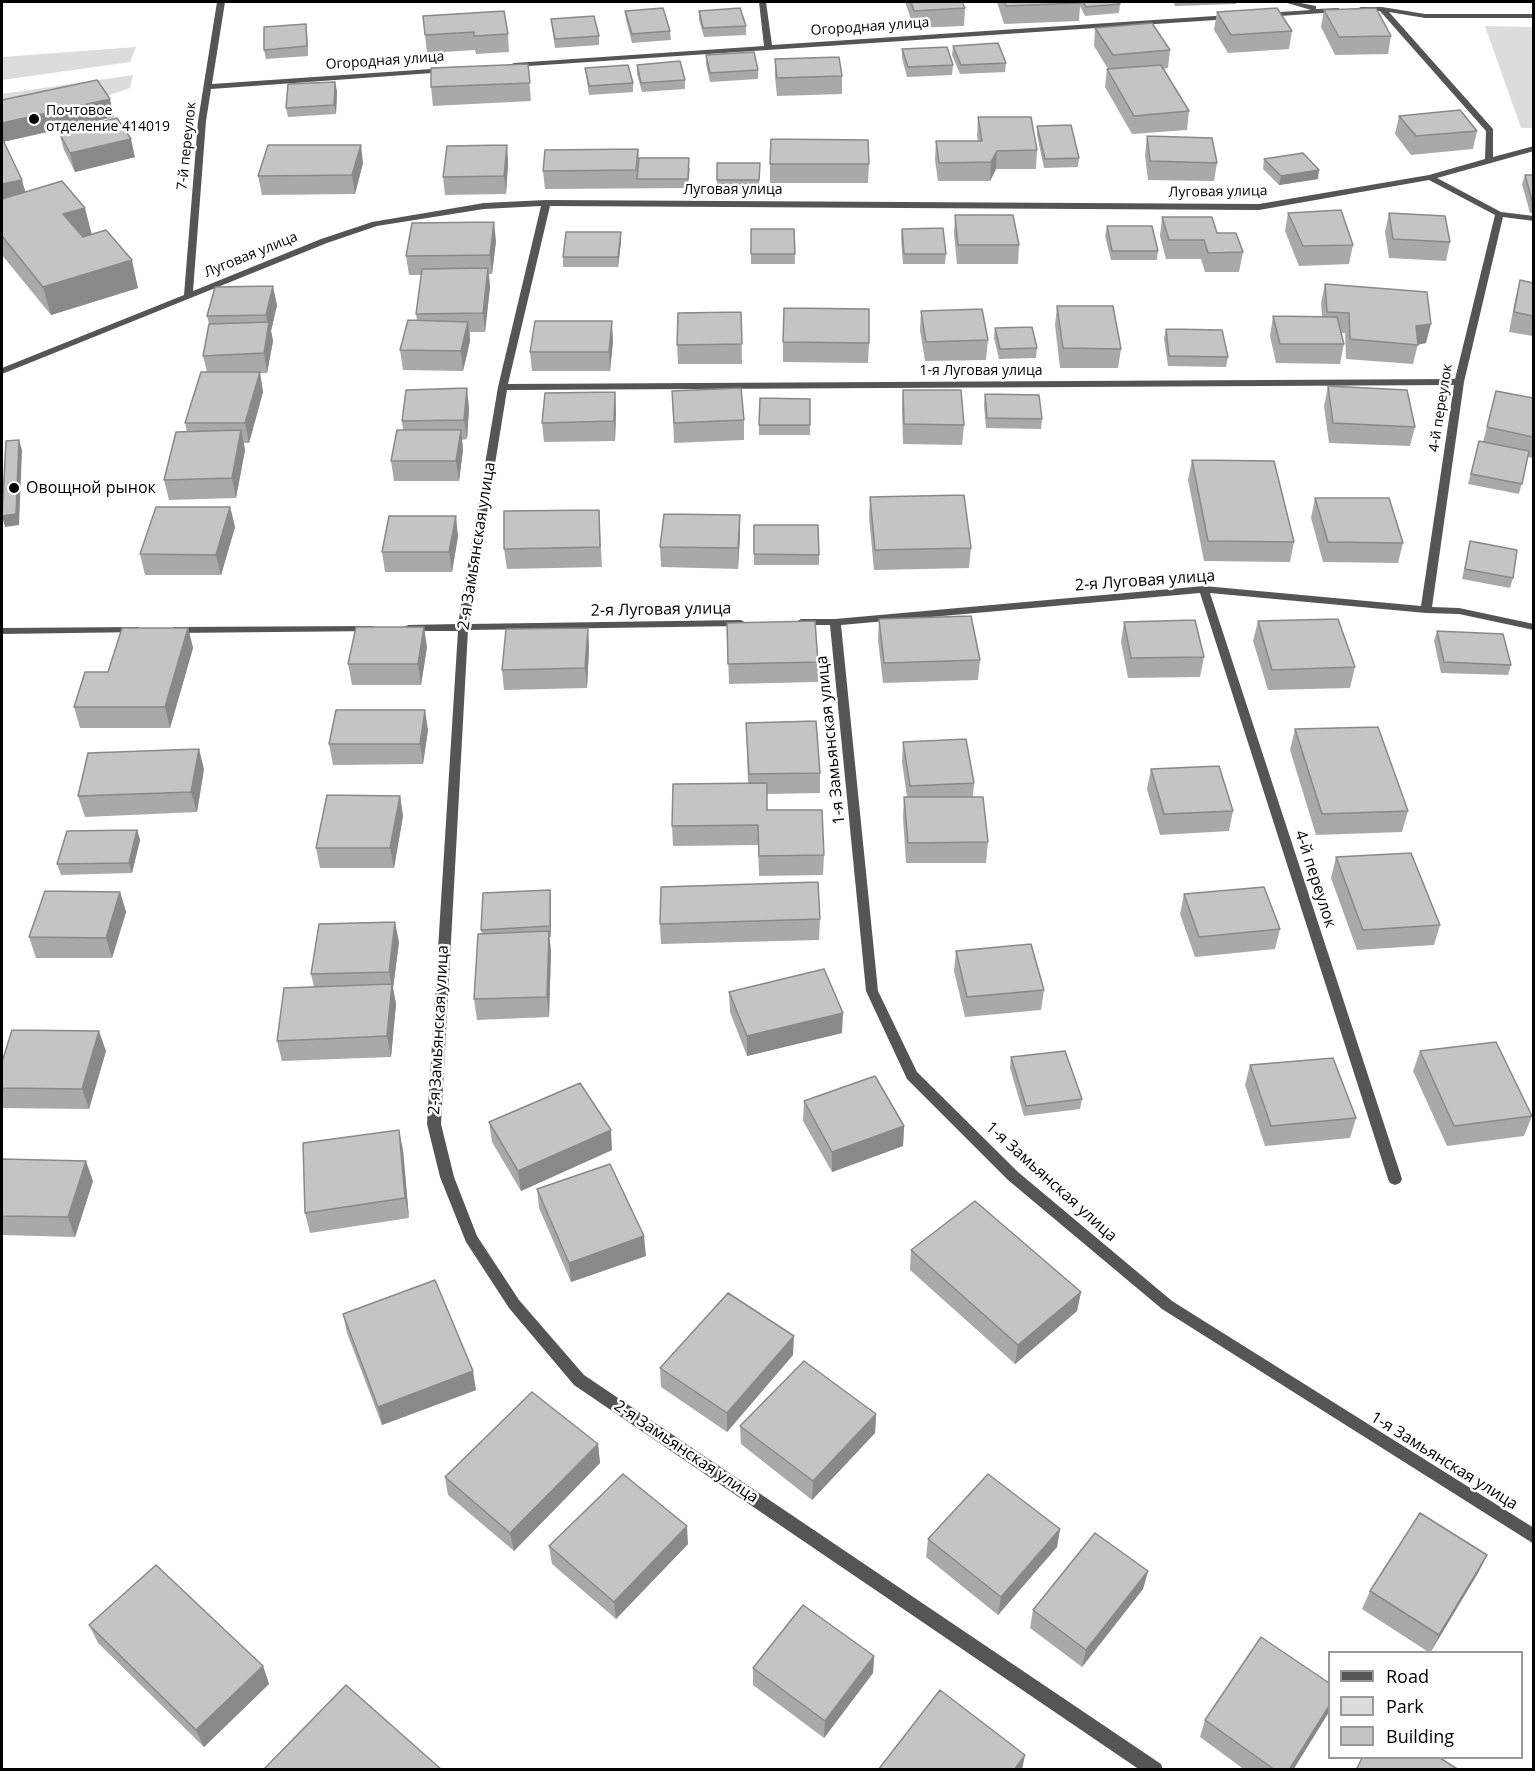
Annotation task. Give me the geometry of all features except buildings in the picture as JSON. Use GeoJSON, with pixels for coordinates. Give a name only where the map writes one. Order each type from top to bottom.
{"type":"FeatureCollection","features":[{"type":"Feature","properties":{"kind":"street","name":"7-й переулок"},"geometry":{"type":"LineString","coordinates":[[188,295],[202,121],[221,2]]}},
{"type":"Feature","properties":{"kind":"street"},"geometry":{"type":"LineString","coordinates":[[762,2],[768,47]]}},
{"type":"Feature","properties":{"kind":"street"},"geometry":{"type":"LineString","coordinates":[[1288,2],[1323,11]]}},
{"type":"Feature","properties":{"kind":"street"},"geometry":{"type":"LineString","coordinates":[[1382,9],[1490,131],[1489,162]]}},
{"type":"Feature","properties":{"kind":"street"},"geometry":{"type":"LineString","coordinates":[[1252,15],[1382,9],[1425,16],[1533,16]]}},
{"type":"Feature","properties":{"kind":"street","name":"Огородная улица"},"geometry":{"type":"LineString","coordinates":[[506,66],[1240,16]]}},
{"type":"Feature","properties":{"kind":"street","name":"Огородная улица"},"geometry":{"type":"LineString","coordinates":[[208,87],[458,69]]}},
{"type":"Feature","properties":{"kind":"street","name":"Луговая улица"},"geometry":{"type":"LineString","coordinates":[[2,371],[324,241],[375,224],[484,206],[546,203],[1259,207],[1430,177],[1533,148]]}},
{"type":"Feature","properties":{"kind":"street"},"geometry":{"type":"LineString","coordinates":[[1430,177],[1499,214],[1533,219]]}},
{"type":"Feature","properties":{"kind":"street","name":"2-я Замьянская улица"},"geometry":{"type":"LineString","coordinates":[[546,203],[503,387],[463,628],[434,1124],[447,1177],[471,1238],[514,1304],[579,1380],[1155,1770]]}},
{"type":"Feature","properties":{"kind":"street","name":"4-й переулок"},"geometry":{"type":"LineString","coordinates":[[1426,610],[1460,382],[1499,214]]}},
{"type":"Feature","properties":{"kind":"street","name":"1-я Луговая улица"},"geometry":{"type":"LineString","coordinates":[[503,387],[1460,382]]}},
{"type":"Feature","properties":{"kind":"street","name":"4-й переулок"},"geometry":{"type":"LineString","coordinates":[[1204,589],[1395,1179]]}},
{"type":"Feature","properties":{"kind":"street","name":"2-я Луговая улица"},"geometry":{"type":"LineString","coordinates":[[789,622],[835,622],[1204,589],[1426,610],[1460,611],[1533,627]]}},
{"type":"Feature","properties":{"kind":"street","name":"1-я Замьянская улица"},"geometry":{"type":"LineString","coordinates":[[835,622],[872,991],[912,1076],[1013,1176],[1167,1305],[1533,1538]]}},
{"type":"Feature","properties":{"kind":"street","name":"2-я Луговая улица"},"geometry":{"type":"LineString","coordinates":[[391,628],[754,623]]}},
{"type":"Feature","properties":{"kind":"street"},"geometry":{"type":"LineString","coordinates":[[164,630],[379,629]]}},
{"type":"Feature","properties":{"kind":"street"},"geometry":{"type":"LineString","coordinates":[[2,631],[152,630]]}},
{"type":"Feature","properties":{"kind":"green space"},"geometry":{"type":"Polygon","coordinates":[[[1485,26],[1533,27],[1533,128],[1521,128],[1485,26]]]}},
{"type":"Feature","properties":{"kind":"green space"},"geometry":{"type":"Polygon","coordinates":[[[136,47],[130,62],[2,80],[2,57],[136,47]]]}},
{"type":"Feature","properties":{"kind":"green space"},"geometry":{"type":"Polygon","coordinates":[[[133,75],[130,88],[101,98],[2,120],[2,94],[133,75]]]}},
{"type":"Feature","properties":{"kind":"place","name":"Почтовое отделение 414019"},"geometry":{"type":"Point","coordinates":[34,119]}},
{"type":"Feature","properties":{"kind":"place","name":"Овощной рынок"},"geometry":{"type":"Point","coordinates":[14,488]}}]}
